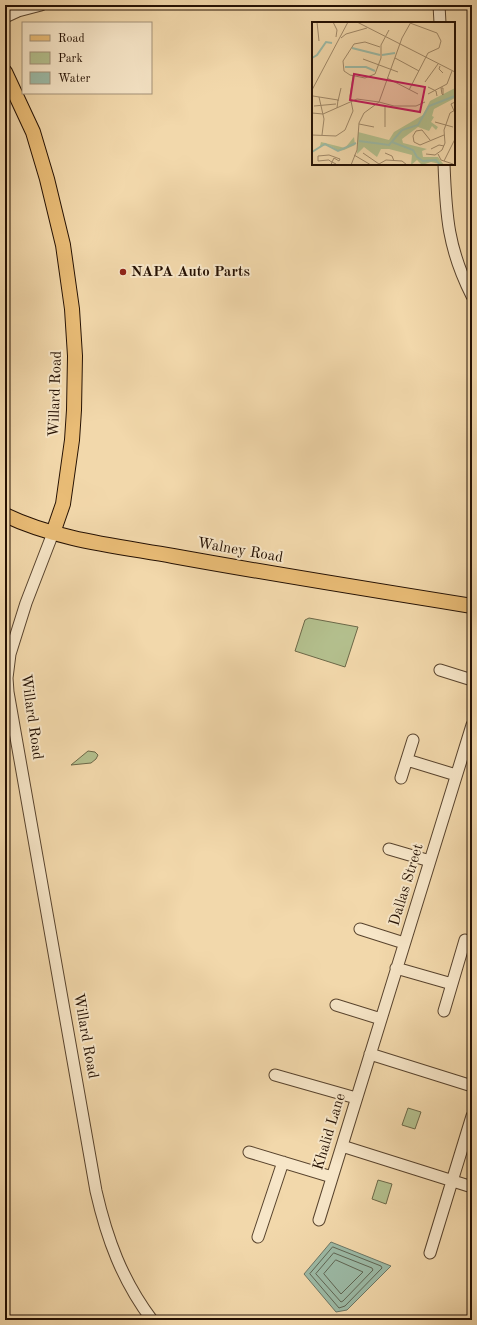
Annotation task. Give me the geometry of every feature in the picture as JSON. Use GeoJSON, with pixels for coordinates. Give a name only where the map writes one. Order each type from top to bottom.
{"type":"FeatureCollection","features":[{"type":"Feature","properties":{"kind":"main road","name":"Willard Road"},"geometry":{"type":"LineString","coordinates":[[5,72],[33,132],[46,173],[63,245],[72,309],[75,356],[72,440],[63,504],[53,533]]}},
{"type":"Feature","properties":{"kind":"main road","name":"Walney Road"},"geometry":{"type":"LineString","coordinates":[[5,515],[53,533],[84,540],[209,563],[472,606]]}},
{"type":"Feature","properties":{"kind":"street"},"geometry":{"type":"LineString","coordinates":[[5,17],[18,11],[41,5]]}},
{"type":"Feature","properties":{"kind":"street"},"geometry":{"type":"LineString","coordinates":[[440,5],[440,22]]}},
{"type":"Feature","properties":{"kind":"street"},"geometry":{"type":"LineString","coordinates":[[444,165],[446,210],[450,240],[458,267],[472,296]]}},
{"type":"Feature","properties":{"kind":"street","name":"Willard Road"},"geometry":{"type":"LineString","coordinates":[[53,533],[26,603],[10,654],[7,678],[11,713],[97,1197],[106,1233],[120,1267],[135,1296],[152,1320]]}},
{"type":"Feature","properties":{"kind":"street"},"geometry":{"type":"LineString","coordinates":[[440,670],[472,680]]}},
{"type":"Feature","properties":{"kind":"street","name":"Dallas Street"},"geometry":{"type":"LineString","coordinates":[[370,1054],[472,725]]}},
{"type":"Feature","properties":{"kind":"street"},"geometry":{"type":"LineString","coordinates":[[401,778],[413,740]]}},
{"type":"Feature","properties":{"kind":"street"},"geometry":{"type":"LineString","coordinates":[[407,760],[456,775]]}},
{"type":"Feature","properties":{"kind":"street"},"geometry":{"type":"LineString","coordinates":[[389,849],[430,861]]}},
{"type":"Feature","properties":{"kind":"street"},"geometry":{"type":"LineString","coordinates":[[360,929],[404,942]]}},
{"type":"Feature","properties":{"kind":"street"},"geometry":{"type":"LineString","coordinates":[[444,1011],[465,940]]}},
{"type":"Feature","properties":{"kind":"street"},"geometry":{"type":"LineString","coordinates":[[396,968],[452,984]]}},
{"type":"Feature","properties":{"kind":"street"},"geometry":{"type":"LineString","coordinates":[[336,1005],[381,1019]]}},
{"type":"Feature","properties":{"kind":"street"},"geometry":{"type":"LineString","coordinates":[[370,1054],[472,1086]]}},
{"type":"Feature","properties":{"kind":"street","name":"Khalid Lane"},"geometry":{"type":"LineString","coordinates":[[319,1220],[370,1054]]}},
{"type":"Feature","properties":{"kind":"street"},"geometry":{"type":"LineString","coordinates":[[275,1075],[356,1098]]}},
{"type":"Feature","properties":{"kind":"street"},"geometry":{"type":"LineString","coordinates":[[430,1253],[472,1116]]}},
{"type":"Feature","properties":{"kind":"street"},"geometry":{"type":"LineString","coordinates":[[342,1146],[472,1187]]}},
{"type":"Feature","properties":{"kind":"street"},"geometry":{"type":"LineString","coordinates":[[249,1152],[332,1177]]}},
{"type":"Feature","properties":{"kind":"street"},"geometry":{"type":"LineString","coordinates":[[258,1237],[283,1162]]}},
{"type":"Feature","properties":{"kind":"green space"},"geometry":{"type":"Polygon","coordinates":[[[309,618],[358,627],[345,667],[295,651],[305,620],[309,618]]]}},
{"type":"Feature","properties":{"kind":"green space"},"geometry":{"type":"Polygon","coordinates":[[[88,751],[95,752],[98,755],[96,759],[91,763],[71,765],[88,751]]]}},
{"type":"Feature","properties":{"kind":"green space"},"geometry":{"type":"Polygon","coordinates":[[[408,1108],[421,1112],[415,1129],[402,1125],[408,1108]]]}},
{"type":"Feature","properties":{"kind":"green space"},"geometry":{"type":"Polygon","coordinates":[[[378,1180],[392,1184],[386,1204],[372,1199],[378,1180]]]}},
{"type":"Feature","properties":{"kind":"water"},"geometry":{"type":"Polygon","coordinates":[[[331,1242],[391,1266],[347,1310],[336,1312],[304,1274],[331,1242]]]}},
{"type":"Feature","properties":{"kind":"place","name":"NAPA Auto Parts"},"geometry":{"type":"Point","coordinates":[123,272]}}]}
